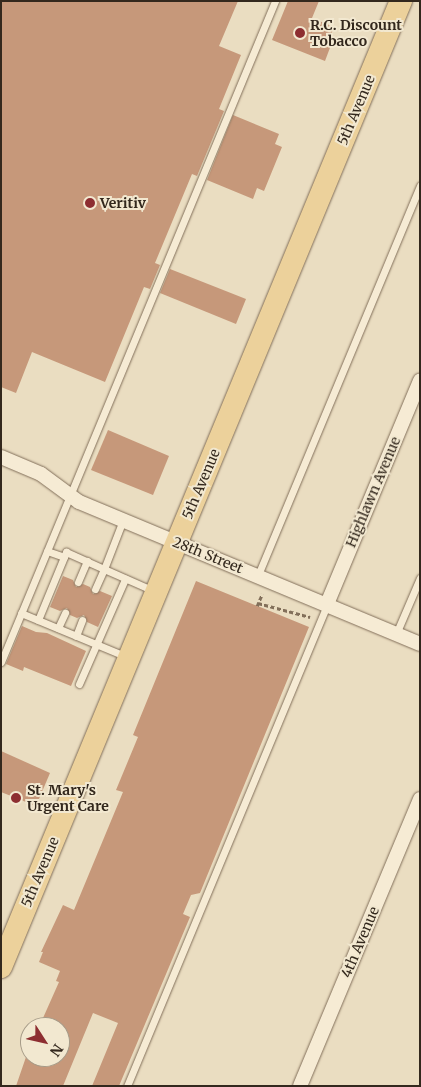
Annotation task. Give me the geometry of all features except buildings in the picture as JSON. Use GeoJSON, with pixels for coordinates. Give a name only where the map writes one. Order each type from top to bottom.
{"type":"FeatureCollection","features":[{"type":"Feature","properties":{"kind":"main road","name":"5th Avenue"},"geometry":{"type":"LineString","coordinates":[[1,967],[401,1]]}},
{"type":"Feature","properties":{"kind":"street","name":"Highlawn Avenue"},"geometry":{"type":"LineString","coordinates":[[327,604],[420,381]]}},
{"type":"Feature","properties":{"kind":"street","name":"28th Street"},"geometry":{"type":"LineString","coordinates":[[1,457],[40,474],[70,496],[123,520],[420,644]]}},
{"type":"Feature","properties":{"kind":"street","name":"4th Avenue"},"geometry":{"type":"LineString","coordinates":[[300,1086],[420,799]]}},
{"type":"Feature","properties":{"kind":"lane"},"geometry":{"type":"LineString","coordinates":[[1,662],[275,1]]}},
{"type":"Feature","properties":{"kind":"lane"},"geometry":{"type":"LineString","coordinates":[[258,576],[420,185]]}},
{"type":"Feature","properties":{"kind":"lane"},"geometry":{"type":"LineString","coordinates":[[95,589],[123,520]]}},
{"type":"Feature","properties":{"kind":"lane"},"geometry":{"type":"LineString","coordinates":[[47,551],[64,557]]}},
{"type":"Feature","properties":{"kind":"lane"},"geometry":{"type":"LineString","coordinates":[[38,620],[66,552],[156,592]]}},
{"type":"Feature","properties":{"kind":"lane"},"geometry":{"type":"LineString","coordinates":[[78,582],[87,561]]}},
{"type":"Feature","properties":{"kind":"lane"},"geometry":{"type":"LineString","coordinates":[[396,634],[420,578]]}},
{"type":"Feature","properties":{"kind":"lane"},"geometry":{"type":"LineString","coordinates":[[79,684],[125,579]]}},
{"type":"Feature","properties":{"kind":"lane"},"geometry":{"type":"LineString","coordinates":[[127,1086],[327,604]]}},
{"type":"Feature","properties":{"kind":"lane"},"geometry":{"type":"LineString","coordinates":[[22,613],[129,658]]}},
{"type":"Feature","properties":{"kind":"lane"},"geometry":{"type":"LineString","coordinates":[[58,628],[64,613]]}},
{"type":"Feature","properties":{"kind":"lane"},"geometry":{"type":"LineString","coordinates":[[76,636],[82,620]]}},
{"type":"Feature","properties":{"kind":"path"},"geometry":{"type":"LineString","coordinates":[[261,595],[257,605],[310,617],[313,614]]}},
{"type":"Feature","properties":{"kind":"place","name":"R.C. Discount Tobacco"},"geometry":{"type":"Point","coordinates":[300,33]}},
{"type":"Feature","properties":{"kind":"place","name":"Veritiv"},"geometry":{"type":"Point","coordinates":[90,203]}},
{"type":"Feature","properties":{"kind":"place","name":"St. Mary's Urgent Care"},"geometry":{"type":"Point","coordinates":[16,798]}}]}
